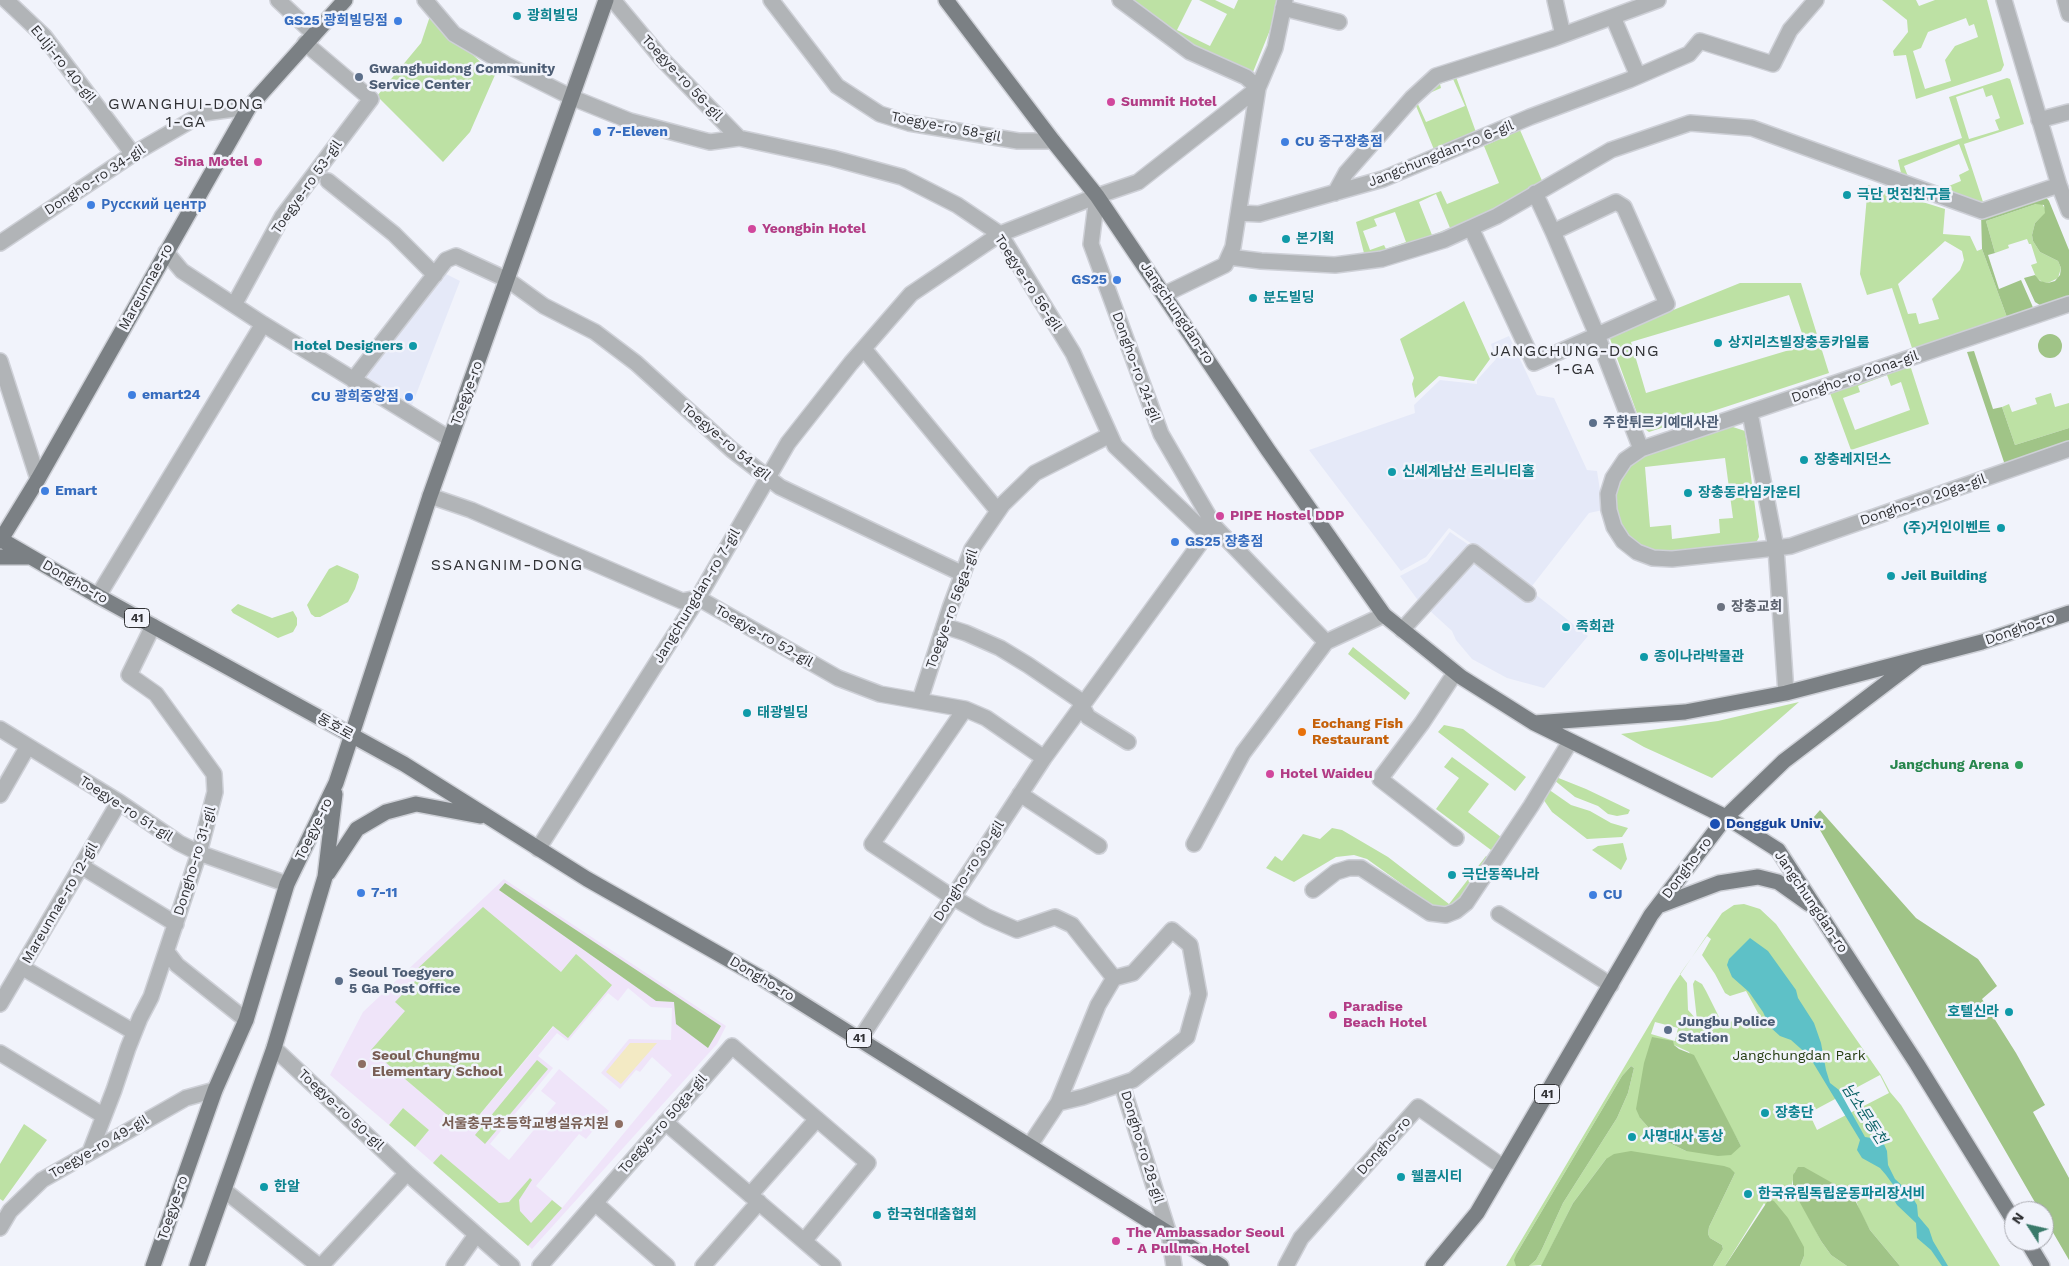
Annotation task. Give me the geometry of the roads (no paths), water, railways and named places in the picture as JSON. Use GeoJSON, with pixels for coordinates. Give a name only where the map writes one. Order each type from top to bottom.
{"type":"FeatureCollection","features":[{"type":"Feature","properties":{"kind":"main road","name":"Mareunnae-ro"},"geometry":{"type":"LineString","coordinates":[[0,539],[38,479],[249,107],[345,0]]}},
{"type":"Feature","properties":{"kind":"main road","name":"Toegye-ro"},"geometry":{"type":"LineString","coordinates":[[153,1266],[215,1090],[246,1020],[287,884],[336,783],[430,496],[573,98],[606,0]]}},
{"type":"Feature","properties":{"kind":"main road","name":"Jangchungdan-ro"},"geometry":{"type":"LineString","coordinates":[[946,0],[1097,196],[1165,294],[1268,450],[1384,615],[1455,673],[1534,723],[1726,817],[1778,850],[1917,1064],[2004,1205]]}},
{"type":"Feature","properties":{"kind":"main road","name":"Dongho-ro"},"geometry":{"type":"LineString","coordinates":[[0,539],[98,596],[178,638]]}},
{"type":"Feature","properties":{"kind":"main road"},"geometry":{"type":"LineString","coordinates":[[0,558],[31,557]]}},
{"type":"Feature","properties":{"kind":"main road","name":"Dongho-ro"},"geometry":{"type":"LineString","coordinates":[[1433,1266],[1477,1212],[1655,911],[1726,817],[1784,761],[1918,659],[1982,642],[2069,612]]}},
{"type":"Feature","properties":{"kind":"main road","name":"동호로"},"geometry":{"type":"LineString","coordinates":[[178,638],[404,764],[491,819]]}},
{"type":"Feature","properties":{"kind":"main road"},"geometry":{"type":"LineString","coordinates":[[1534,723],[1685,712],[1786,693],[1918,659]]}},
{"type":"Feature","properties":{"kind":"main road","name":"Toegye-ro"},"geometry":{"type":"LineString","coordinates":[[197,1266],[274,1048],[325,877],[336,783]]}},
{"type":"Feature","properties":{"kind":"main road"},"geometry":{"type":"LineString","coordinates":[[325,877],[358,829],[386,812],[405,806],[425,805],[491,819]]}},
{"type":"Feature","properties":{"kind":"main road","name":"Dongho-ro"},"geometry":{"type":"LineString","coordinates":[[491,819],[588,879],[763,979],[1221,1266]]}},
{"type":"Feature","properties":{"kind":"main road"},"geometry":{"type":"LineString","coordinates":[[1655,911],[1720,883],[1758,877],[1778,882],[1817,910]]}},
{"type":"Feature","properties":{"kind":"main road"},"geometry":{"type":"LineString","coordinates":[[2033,1251],[2042,1266]]}},
{"type":"Feature","properties":{"kind":"street","name":"Eulji-ro 40-gil"},"geometry":{"type":"LineString","coordinates":[[7,0],[44,36],[133,154]]}},
{"type":"Feature","properties":{"kind":"street"},"geometry":{"type":"LineString","coordinates":[[278,0],[310,38]]}},
{"type":"Feature","properties":{"kind":"street"},"geometry":{"type":"LineString","coordinates":[[425,0],[454,34],[507,65],[573,98],[630,121],[710,142],[739,138]]}},
{"type":"Feature","properties":{"kind":"street","name":"Toegye-ro 56-gil"},"geometry":{"type":"LineString","coordinates":[[613,0],[663,60],[739,138],[832,158],[902,177],[957,205],[1000,234],[1073,353],[1115,446],[1211,531]]}},
{"type":"Feature","properties":{"kind":"street","name":"Toegye-ro 58-gil"},"geometry":{"type":"LineString","coordinates":[[771,0],[836,86],[880,114],[909,123],[1018,141],[1053,141]]}},
{"type":"Feature","properties":{"kind":"street"},"geometry":{"type":"LineString","coordinates":[[1120,0],[1190,52],[1246,77],[1258,88]]}},
{"type":"Feature","properties":{"kind":"street"},"geometry":{"type":"LineString","coordinates":[[1555,0],[1563,35]]}},
{"type":"Feature","properties":{"kind":"street"},"geometry":{"type":"LineString","coordinates":[[1335,193],[1346,173],[1412,98],[1436,76],[1563,35],[1658,0]]}},
{"type":"Feature","properties":{"kind":"street","name":"Jangchungdan-ro 6-gil"},"geometry":{"type":"LineString","coordinates":[[1239,213],[1259,214],[1383,179],[1530,118],[1638,76],[1688,54],[1700,41],[1773,64],[1790,30],[1816,0]]}},
{"type":"Feature","properties":{"kind":"street"},"geometry":{"type":"LineString","coordinates":[[2004,0],[2058,185],[2069,211]]}},
{"type":"Feature","properties":{"kind":"street"},"geometry":{"type":"LineString","coordinates":[[2065,0],[2069,14]]}},
{"type":"Feature","properties":{"kind":"street"},"geometry":{"type":"LineString","coordinates":[[1165,294],[1225,265],[1233,247],[1258,88],[1274,48],[1284,4],[1339,22]]}},
{"type":"Feature","properties":{"kind":"street"},"geometry":{"type":"LineString","coordinates":[[1613,17],[1638,76]]}},
{"type":"Feature","properties":{"kind":"street","name":"Toegye-ro 53-gil"},"geometry":{"type":"LineString","coordinates":[[234,305],[282,217],[371,99],[310,38]]}},
{"type":"Feature","properties":{"kind":"street","name":"Jangchungdan-ro 7-gil"},"geometry":{"type":"LineString","coordinates":[[538,849],[698,598],[788,443],[911,294],[1000,234],[1138,182],[1258,88]]}},
{"type":"Feature","properties":{"kind":"street","name":"Dongho-ro 34-gil"},"geometry":{"type":"LineString","coordinates":[[0,243],[133,154],[204,113],[249,107]]}},
{"type":"Feature","properties":{"kind":"street"},"geometry":{"type":"LineString","coordinates":[[2038,120],[2069,112]]}},
{"type":"Feature","properties":{"kind":"street"},"geometry":{"type":"LineString","coordinates":[[1229,256],[1261,261],[1335,265],[1382,259],[1444,240],[1498,216],[1611,150],[1690,122],[1752,128],[1982,211],[2058,185]]}},
{"type":"Feature","properties":{"kind":"street","name":"Toegye-ro 53-gil"},"geometry":{"type":"LineString","coordinates":[[328,181],[394,234],[435,275]]}},
{"type":"Feature","properties":{"kind":"street"},"geometry":{"type":"LineString","coordinates":[[1535,194],[1597,335],[1641,449]]}},
{"type":"Feature","properties":{"kind":"street","name":"Dongho-ro 24-gil"},"geometry":{"type":"LineString","coordinates":[[1097,196],[1091,244],[1161,434],[1211,531],[1326,642]]}},
{"type":"Feature","properties":{"kind":"street"},"geometry":{"type":"LineString","coordinates":[[1471,228],[1534,363],[1667,304],[1624,207],[1616,202],[1553,232]]}},
{"type":"Feature","properties":{"kind":"street"},"geometry":{"type":"LineString","coordinates":[[166,252],[182,271],[263,324],[450,440]]}},
{"type":"Feature","properties":{"kind":"street"},"geometry":{"type":"LineString","coordinates":[[353,380],[446,260],[456,256],[508,280]]}},
{"type":"Feature","properties":{"kind":"street","name":"Toegye-ro 54-gil"},"geometry":{"type":"LineString","coordinates":[[508,280],[544,306],[595,332],[636,363],[732,450],[780,487],[963,574]]}},
{"type":"Feature","properties":{"kind":"street","name":"Dongho-ro 20na-gil"},"geometry":{"type":"LineString","coordinates":[[1613,478],[1625,460],[1641,449],[2069,304]]}},
{"type":"Feature","properties":{"kind":"street"},"geometry":{"type":"LineString","coordinates":[[98,596],[263,324]]}},
{"type":"Feature","properties":{"kind":"street"},"geometry":{"type":"LineString","coordinates":[[864,349],[998,511]]}},
{"type":"Feature","properties":{"kind":"street"},"geometry":{"type":"LineString","coordinates":[[0,361],[38,479]]}},
{"type":"Feature","properties":{"kind":"street"},"geometry":{"type":"LineString","coordinates":[[1750,413],[1776,548],[1786,693]]}},
{"type":"Feature","properties":{"kind":"street","name":"Toegye-ro 56ga-gil"},"geometry":{"type":"LineString","coordinates":[[920,700],[972,549],[998,511],[1035,473],[1110,435]]}},
{"type":"Feature","properties":{"kind":"street","name":"Dongho-ro 20ga-gil"},"geometry":{"type":"LineString","coordinates":[[1613,478],[1608,494],[1608,510],[1614,527],[1623,541],[1636,552],[1652,558],[1672,559],[1791,546],[2069,449]]}},
{"type":"Feature","properties":{"kind":"street","name":"Toegye-ro 52-gil"},"geometry":{"type":"LineString","coordinates":[[430,496],[471,510],[682,601],[698,598],[838,678],[880,694],[920,700],[965,710],[986,718],[1044,758]]}},
{"type":"Feature","properties":{"kind":"street","name":"Dongho-ro 30-gil"},"geometry":{"type":"LineString","coordinates":[[860,1039],[1044,758],[1211,531]]}},
{"type":"Feature","properties":{"kind":"street"},"geometry":{"type":"LineString","coordinates":[[1402,630],[1473,552],[1528,594]]}},
{"type":"Feature","properties":{"kind":"street"},"geometry":{"type":"LineString","coordinates":[[1194,844],[1243,753],[1326,642],[1384,615]]}},
{"type":"Feature","properties":{"kind":"street","name":"Dongho-ro 31-gil"},"geometry":{"type":"LineString","coordinates":[[90,1152],[134,1032],[152,997],[199,853],[215,792],[214,774],[156,694],[129,675],[153,626]]}},
{"type":"Feature","properties":{"kind":"street"},"geometry":{"type":"LineString","coordinates":[[944,626],[966,632],[1000,648],[1078,699],[1088,717],[1128,742]]}},
{"type":"Feature","properties":{"kind":"street"},"geometry":{"type":"LineString","coordinates":[[1455,673],[1422,724],[1380,779],[1456,838]]}},
{"type":"Feature","properties":{"kind":"street"},"geometry":{"type":"LineString","coordinates":[[965,710],[872,844],[952,897],[987,917],[1017,930],[1055,917],[1072,925],[1114,978],[1098,1005],[1058,1103],[1030,1145]]}},
{"type":"Feature","properties":{"kind":"street","name":"Toegye-ro 51-gil"},"geometry":{"type":"LineString","coordinates":[[0,729],[119,802],[179,843],[199,853],[287,884]]}},
{"type":"Feature","properties":{"kind":"street"},"geometry":{"type":"LineString","coordinates":[[1313,890],[1336,872],[1349,868],[1361,868],[1430,913],[1446,915],[1456,911],[1466,903],[1531,806],[1570,742]]}},
{"type":"Feature","properties":{"kind":"street"},"geometry":{"type":"LineString","coordinates":[[0,795],[28,746]]}},
{"type":"Feature","properties":{"kind":"street"},"geometry":{"type":"LineString","coordinates":[[1020,794],[1099,846]]}},
{"type":"Feature","properties":{"kind":"street","name":"Mareunnae-ro 12-gil"},"geometry":{"type":"LineString","coordinates":[[0,1004],[23,968],[119,802]]}},
{"type":"Feature","properties":{"kind":"street","name":"Dongho-ro 31-gil"},"geometry":{"type":"LineString","coordinates":[[81,866],[176,924]]}},
{"type":"Feature","properties":{"kind":"street"},"geometry":{"type":"LineString","coordinates":[[1499,914],[1611,984]]}},
{"type":"Feature","properties":{"kind":"street","name":"Dongho-ro 28-gil"},"geometry":{"type":"LineString","coordinates":[[1114,978],[1134,973],[1172,930],[1190,945],[1199,994],[1187,1037],[1133,1080],[1122,1085],[1168,1234],[1174,1266]]}},
{"type":"Feature","properties":{"kind":"street"},"geometry":{"type":"LineString","coordinates":[[167,952],[177,965],[246,1020]]}},
{"type":"Feature","properties":{"kind":"street"},"geometry":{"type":"LineString","coordinates":[[23,968],[134,1032]]}},
{"type":"Feature","properties":{"kind":"street","name":"Toegye-ro 50ga-gil"},"geometry":{"type":"LineString","coordinates":[[540,1266],[732,1046],[817,1119]]}},
{"type":"Feature","properties":{"kind":"street","name":"Toegye-ro 50-gil"},"geometry":{"type":"LineString","coordinates":[[274,1048],[407,1173],[512,1266]]}},
{"type":"Feature","properties":{"kind":"street"},"geometry":{"type":"LineString","coordinates":[[0,1053],[104,1116]]}},
{"type":"Feature","properties":{"kind":"street"},"geometry":{"type":"LineString","coordinates":[[1058,1103],[1122,1085]]}},
{"type":"Feature","properties":{"kind":"street","name":"Toegye-ro 49-gil"},"geometry":{"type":"LineString","coordinates":[[0,1228],[10,1211],[42,1180],[186,1098],[215,1090]]}},
{"type":"Feature","properties":{"kind":"street","name":"Dongho-ro"},"geometry":{"type":"LineString","coordinates":[[1286,1266],[1301,1238],[1418,1107],[1503,1167]]}},
{"type":"Feature","properties":{"kind":"street"},"geometry":{"type":"LineString","coordinates":[[704,1266],[754,1198],[817,1119],[868,1163],[804,1241]]}},
{"type":"Feature","properties":{"kind":"street"},"geometry":{"type":"LineString","coordinates":[[665,1122],[834,1266]]}},
{"type":"Feature","properties":{"kind":"street"},"geometry":{"type":"LineString","coordinates":[[224,1190],[320,1266],[407,1173]]}},
{"type":"Feature","properties":{"kind":"street"},"geometry":{"type":"LineString","coordinates":[[595,1203],[667,1266]]}},
{"type":"Feature","properties":{"kind":"street"},"geometry":{"type":"LineString","coordinates":[[454,1266],[476,1235]]}},
{"type":"Feature","properties":{"kind":"water"},"geometry":{"type":"Polygon","coordinates":[[[1750,938],[1768,951],[1796,990],[1798,998],[1814,1023],[1821,1043],[1830,1083],[1839,1090],[1865,1137],[1878,1139],[1883,1142],[1887,1151],[1888,1165],[1895,1179],[1910,1193],[1917,1205],[1918,1216],[1929,1229],[1933,1241],[1948,1266],[1942,1266],[1931,1250],[1917,1238],[1916,1223],[1897,1205],[1894,1200],[1894,1186],[1886,1175],[1880,1168],[1862,1158],[1857,1150],[1860,1140],[1809,1056],[1791,1040],[1780,1036],[1770,1027],[1763,1012],[1749,992],[1732,977],[1727,965],[1729,959],[1750,938]]]}},
{"type":"Feature","properties":{"kind":"place","name":"광희빌딩"},"geometry":{"type":"Point","coordinates":[517,16]}},
{"type":"Feature","properties":{"kind":"place","name":"GS25 광희빌딩점"},"geometry":{"type":"Point","coordinates":[398,21]}},
{"type":"Feature","properties":{"kind":"place","name":"Gwanghuidong Community Service Center"},"geometry":{"type":"Point","coordinates":[359,77]}},
{"type":"Feature","properties":{"kind":"place","name":"Summit Hotel"},"geometry":{"type":"Point","coordinates":[1111,102]}},
{"type":"Feature","properties":{"kind":"place","name":"7-Eleven"},"geometry":{"type":"Point","coordinates":[597,132]}},
{"type":"Feature","properties":{"kind":"place","name":"CU 중구장충점"},"geometry":{"type":"Point","coordinates":[1285,142]}},
{"type":"Feature","properties":{"kind":"place","name":"Sina Motel"},"geometry":{"type":"Point","coordinates":[258,162]}},
{"type":"Feature","properties":{"kind":"place","name":"극단 멋진친구들"},"geometry":{"type":"Point","coordinates":[1847,195]}},
{"type":"Feature","properties":{"kind":"place","name":"Русский центр"},"geometry":{"type":"Point","coordinates":[91,205]}},
{"type":"Feature","properties":{"kind":"place","name":"Yeongbin Hotel"},"geometry":{"type":"Point","coordinates":[752,229]}},
{"type":"Feature","properties":{"kind":"place","name":"본기획"},"geometry":{"type":"Point","coordinates":[1286,239]}},
{"type":"Feature","properties":{"kind":"place","name":"GS25"},"geometry":{"type":"Point","coordinates":[1117,280]}},
{"type":"Feature","properties":{"kind":"place","name":"분도빌딩"},"geometry":{"type":"Point","coordinates":[1253,298]}},
{"type":"Feature","properties":{"kind":"place","name":"상지리츠빌장충동카일룸"},"geometry":{"type":"Point","coordinates":[1718,343]}},
{"type":"Feature","properties":{"kind":"place","name":"Hotel Designers"},"geometry":{"type":"Point","coordinates":[413,346]}},
{"type":"Feature","properties":{"kind":"place","name":"emart24"},"geometry":{"type":"Point","coordinates":[132,395]}},
{"type":"Feature","properties":{"kind":"place","name":"CU 광희중앙점"},"geometry":{"type":"Point","coordinates":[409,397]}},
{"type":"Feature","properties":{"kind":"place","name":"주한튀르키예대사관"},"geometry":{"type":"Point","coordinates":[1593,423]}},
{"type":"Feature","properties":{"kind":"place","name":"장충레지던스"},"geometry":{"type":"Point","coordinates":[1804,460]}},
{"type":"Feature","properties":{"kind":"place","name":"신세계남산 트리니티홀"},"geometry":{"type":"Point","coordinates":[1392,472]}},
{"type":"Feature","properties":{"kind":"place","name":"Emart"},"geometry":{"type":"Point","coordinates":[45,491]}},
{"type":"Feature","properties":{"kind":"place","name":"장충동라임카운티"},"geometry":{"type":"Point","coordinates":[1688,493]}},
{"type":"Feature","properties":{"kind":"place","name":"PIPE Hostel DDP"},"geometry":{"type":"Point","coordinates":[1220,516]}},
{"type":"Feature","properties":{"kind":"place","name":"(주)거인이벤트"},"geometry":{"type":"Point","coordinates":[2001,528]}},
{"type":"Feature","properties":{"kind":"place","name":"GS25 장충점"},"geometry":{"type":"Point","coordinates":[1175,542]}},
{"type":"Feature","properties":{"kind":"place","name":"Jeil Building"},"geometry":{"type":"Point","coordinates":[1891,576]}},
{"type":"Feature","properties":{"kind":"place","name":"장충교회"},"geometry":{"type":"Point","coordinates":[1721,607]}},
{"type":"Feature","properties":{"kind":"place","name":"족회관"},"geometry":{"type":"Point","coordinates":[1566,627]}},
{"type":"Feature","properties":{"kind":"place","name":"종이나라박물관"},"geometry":{"type":"Point","coordinates":[1644,657]}},
{"type":"Feature","properties":{"kind":"place","name":"태광빌딩"},"geometry":{"type":"Point","coordinates":[747,713]}},
{"type":"Feature","properties":{"kind":"place","name":"Eochang Fish Restaurant"},"geometry":{"type":"Point","coordinates":[1302,732]}},
{"type":"Feature","properties":{"kind":"place","name":"Jangchung Arena"},"geometry":{"type":"Point","coordinates":[2019,765]}},
{"type":"Feature","properties":{"kind":"place","name":"Hotel Waideu"},"geometry":{"type":"Point","coordinates":[1270,774]}},
{"type":"Feature","properties":{"kind":"place","name":"Dongguk Univ."},"geometry":{"type":"Point","coordinates":[1715,824]}},
{"type":"Feature","properties":{"kind":"place","name":"극단동쪽나라"},"geometry":{"type":"Point","coordinates":[1452,875]}},
{"type":"Feature","properties":{"kind":"place","name":"7-11"},"geometry":{"type":"Point","coordinates":[361,893]}},
{"type":"Feature","properties":{"kind":"place","name":"CU"},"geometry":{"type":"Point","coordinates":[1593,895]}},
{"type":"Feature","properties":{"kind":"place","name":"Seoul Toegyero 5 Ga Post Office"},"geometry":{"type":"Point","coordinates":[339,981]}},
{"type":"Feature","properties":{"kind":"place","name":"호텔신라"},"geometry":{"type":"Point","coordinates":[2009,1012]}},
{"type":"Feature","properties":{"kind":"place","name":"Paradise Beach Hotel"},"geometry":{"type":"Point","coordinates":[1333,1015]}},
{"type":"Feature","properties":{"kind":"place","name":"Jungbu Police Station"},"geometry":{"type":"Point","coordinates":[1668,1030]}},
{"type":"Feature","properties":{"kind":"place","name":"Seoul Chungmu Elementary School"},"geometry":{"type":"Point","coordinates":[362,1064]}},
{"type":"Feature","properties":{"kind":"place","name":"장충단"},"geometry":{"type":"Point","coordinates":[1765,1113]}},
{"type":"Feature","properties":{"kind":"place","name":"서울충무초등학교병설유치원"},"geometry":{"type":"Point","coordinates":[619,1124]}},
{"type":"Feature","properties":{"kind":"place","name":"사명대사 동상"},"geometry":{"type":"Point","coordinates":[1632,1137]}},
{"type":"Feature","properties":{"kind":"place","name":"웰콤시티"},"geometry":{"type":"Point","coordinates":[1401,1177]}},
{"type":"Feature","properties":{"kind":"place","name":"한알"},"geometry":{"type":"Point","coordinates":[264,1187]}},
{"type":"Feature","properties":{"kind":"place","name":"한국유림독립운동파리장서비"},"geometry":{"type":"Point","coordinates":[1748,1194]}},
{"type":"Feature","properties":{"kind":"place","name":"한국현대춤협회"},"geometry":{"type":"Point","coordinates":[877,1215]}},
{"type":"Feature","properties":{"kind":"place","name":"The Ambassador Seoul - A Pullman Hotel"},"geometry":{"type":"Point","coordinates":[1116,1241]}},
{"type":"Feature","properties":{"kind":"district","name":"GWANGHUI-DONG 1-GA"},"geometry":{"type":"Point","coordinates":[186,113]}},
{"type":"Feature","properties":{"kind":"district","name":"JANGCHUNG-DONG 1-GA"},"geometry":{"type":"Point","coordinates":[1575,360]}},
{"type":"Feature","properties":{"kind":"district","name":"SSANGNIM-DONG"},"geometry":{"type":"Point","coordinates":[507,565]}},
{"type":"Feature","properties":{"kind":"park label","name":"Jangchungdan Park"},"geometry":{"type":"Point","coordinates":[1799,1056]}},
{"type":"Feature","properties":{"kind":"water label","name":"남소문동천"},"geometry":{"type":"Point","coordinates":[1864,1114]}}]}
